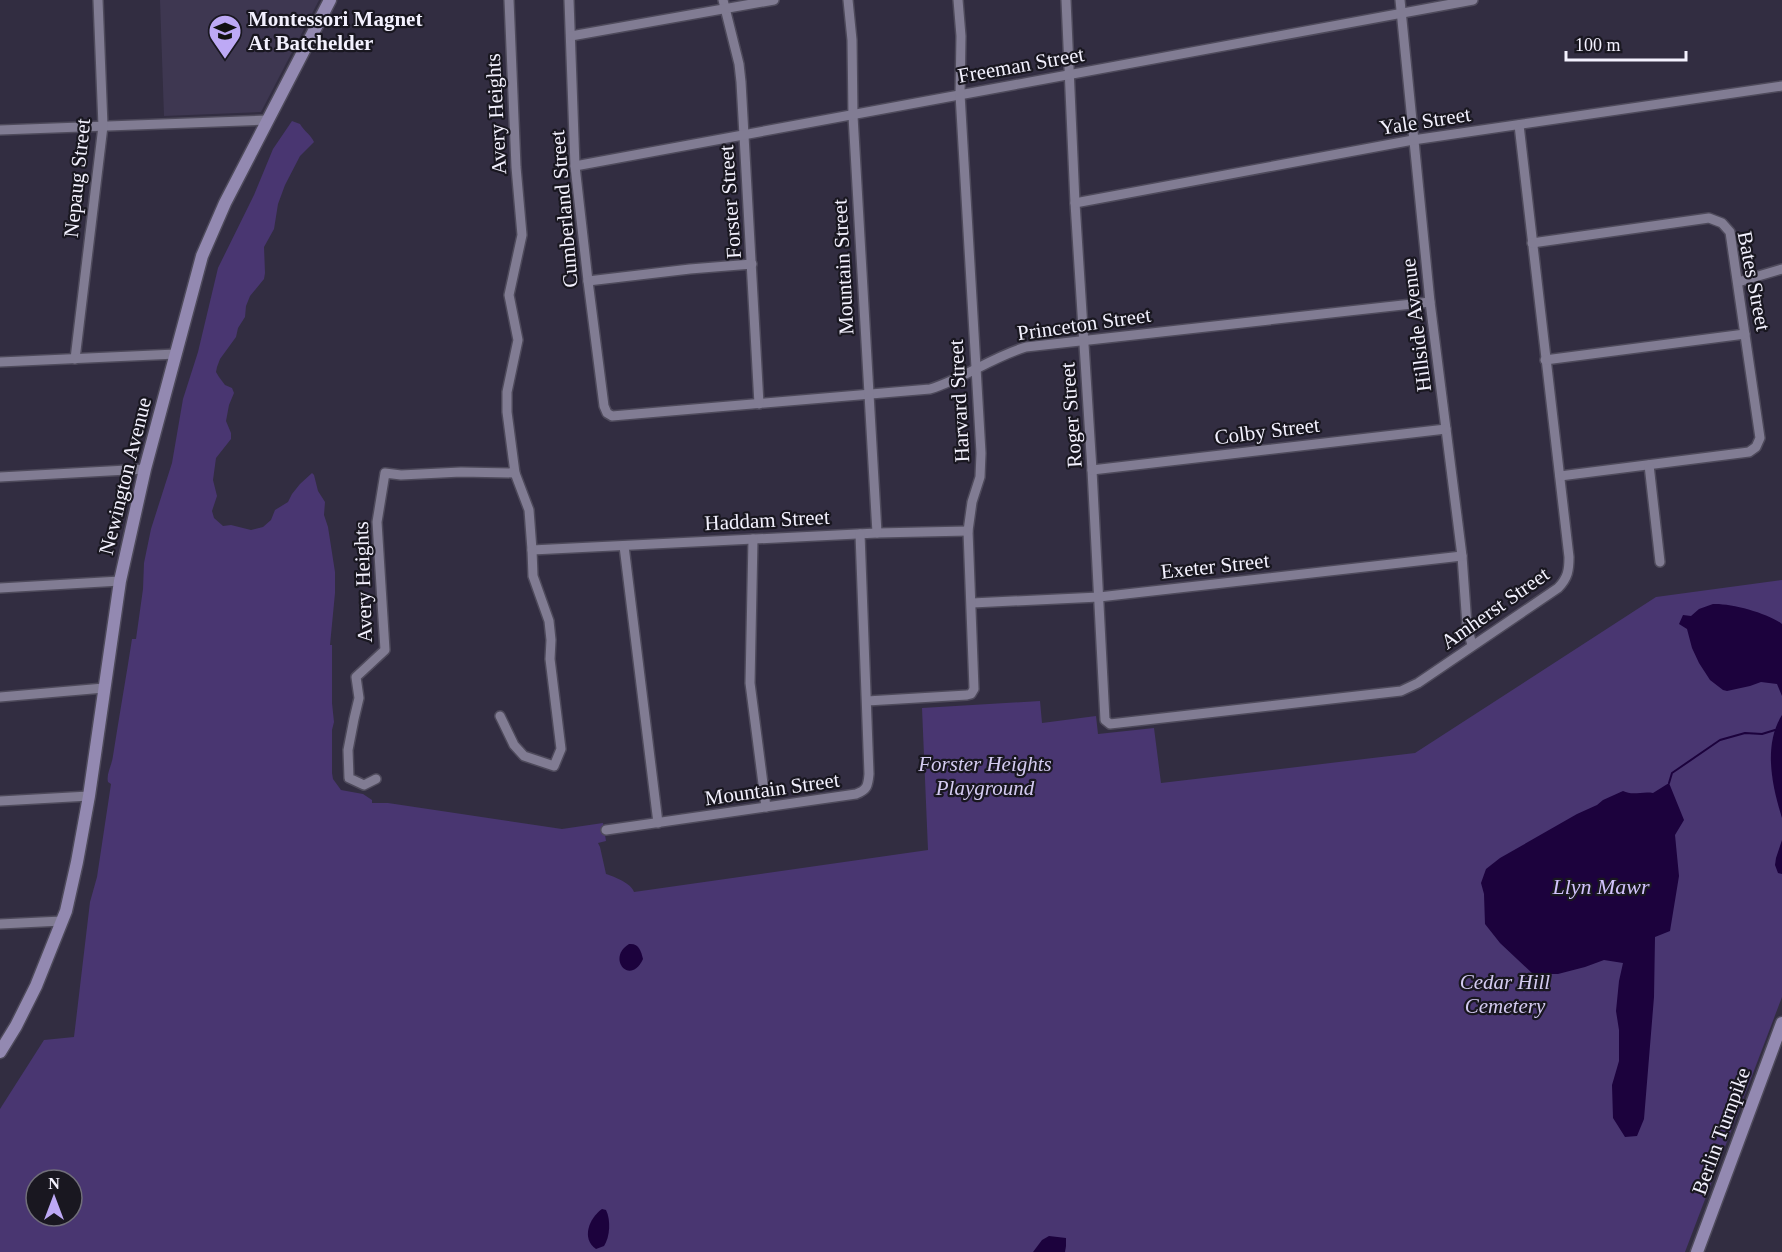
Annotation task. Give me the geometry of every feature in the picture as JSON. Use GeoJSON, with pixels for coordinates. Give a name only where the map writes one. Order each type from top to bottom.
{"type":"FeatureCollection","features":[{"type":"Feature","properties":{"kind":"main road","name":"Newington Avenue"},"geometry":{"type":"LineString","coordinates":[[0,1052],[36,986],[62,921],[77,862],[89,796],[120,581],[146,469],[200,264],[210,234],[330,0]]}},
{"type":"Feature","properties":{"kind":"main road","name":"Berlin Turnpike"},"geometry":{"type":"LineString","coordinates":[[1697,1252],[1782,1023]]}},
{"type":"Feature","properties":{"kind":"street","name":"Nepaug Street"},"geometry":{"type":"LineString","coordinates":[[75,358],[103,126],[98,0]]}},
{"type":"Feature","properties":{"kind":"street","name":"Avery Heights"},"geometry":{"type":"LineString","coordinates":[[500,716],[514,745],[524,756],[554,765],[561,749],[550,658],[549,621],[533,576],[529,510],[515,473],[507,412],[507,392],[518,340],[509,295],[522,236],[516,167],[509,0]]}},
{"type":"Feature","properties":{"kind":"street","name":"Cumberland Street"},"geometry":{"type":"LineString","coordinates":[[569,0],[575,166],[604,406],[607,413]]}},
{"type":"Feature","properties":{"kind":"street"},"geometry":{"type":"LineString","coordinates":[[571,36],[724,4],[774,0]]}},
{"type":"Feature","properties":{"kind":"street","name":"Mountain Street"},"geometry":{"type":"LineString","coordinates":[[849,0],[853,116],[877,533]]}},
{"type":"Feature","properties":{"kind":"street","name":"Harvard Street"},"geometry":{"type":"LineString","coordinates":[[867,701],[971,694],[975,686],[968,531],[972,502],[980,477],[981,453],[960,94],[962,36],[958,0]]}},
{"type":"Feature","properties":{"kind":"street","name":"Roger Street"},"geometry":{"type":"LineString","coordinates":[[1066,0],[1075,203],[1105,720]]}},
{"type":"Feature","properties":{"kind":"street","name":"Hillside Avenue"},"geometry":{"type":"LineString","coordinates":[[1400,0],[1431,302],[1462,556],[1467,626],[1472,645]]}},
{"type":"Feature","properties":{"kind":"street","name":"Freeman Street"},"geometry":{"type":"LineString","coordinates":[[575,166],[1473,0]]}},
{"type":"Feature","properties":{"kind":"street","name":"Forster Street"},"geometry":{"type":"LineString","coordinates":[[724,4],[739,64],[759,404]]}},
{"type":"Feature","properties":{"kind":"street","name":"Yale Street"},"geometry":{"type":"LineString","coordinates":[[1075,203],[1413,140],[1782,86]]}},
{"type":"Feature","properties":{"kind":"street"},"geometry":{"type":"LineString","coordinates":[[0,130],[267,120]]}},
{"type":"Feature","properties":{"kind":"street","name":"Amherst Street"},"geometry":{"type":"LineString","coordinates":[[1105,720],[1110,724],[1401,691],[1418,684],[1558,588],[1566,580],[1569,557],[1520,125]]}},
{"type":"Feature","properties":{"kind":"street","name":"Bates Street"},"geometry":{"type":"LineString","coordinates":[[1532,243],[1709,218],[1722,223],[1730,232],[1760,438],[1756,447],[1749,452],[1560,476]]}},
{"type":"Feature","properties":{"kind":"street"},"geometry":{"type":"LineString","coordinates":[[588,281],[752,264]]}},
{"type":"Feature","properties":{"kind":"street"},"geometry":{"type":"LineString","coordinates":[[1738,282],[1782,269]]}},
{"type":"Feature","properties":{"kind":"street","name":"Princeton Street"},"geometry":{"type":"LineString","coordinates":[[607,413],[612,416],[930,389],[946,384],[1011,351],[1026,347],[1431,302]]}},
{"type":"Feature","properties":{"kind":"street"},"geometry":{"type":"LineString","coordinates":[[1545,360],[1746,334]]}},
{"type":"Feature","properties":{"kind":"street"},"geometry":{"type":"LineString","coordinates":[[0,362],[176,354]]}},
{"type":"Feature","properties":{"kind":"street","name":"Colby Street"},"geometry":{"type":"LineString","coordinates":[[1092,470],[1446,429]]}},
{"type":"Feature","properties":{"kind":"street"},"geometry":{"type":"LineString","coordinates":[[1649,465],[1660,562]]}},
{"type":"Feature","properties":{"kind":"street"},"geometry":{"type":"LineString","coordinates":[[0,477],[146,469]]}},
{"type":"Feature","properties":{"kind":"street","name":"Avery Heights"},"geometry":{"type":"LineString","coordinates":[[376,779],[364,785],[350,778],[348,750],[359,698],[356,677],[385,650],[377,522],[385,473],[401,475],[461,472],[515,473]]}},
{"type":"Feature","properties":{"kind":"street","name":"Haddam Street"},"geometry":{"type":"LineString","coordinates":[[532,550],[877,533],[968,531]]}},
{"type":"Feature","properties":{"kind":"street","name":"Mountain Street"},"geometry":{"type":"LineString","coordinates":[[606,830],[865,791],[869,774],[860,534]]}},
{"type":"Feature","properties":{"kind":"street"},"geometry":{"type":"LineString","coordinates":[[753,539],[750,683],[766,807]]}},
{"type":"Feature","properties":{"kind":"street"},"geometry":{"type":"LineString","coordinates":[[624,546],[658,823]]}},
{"type":"Feature","properties":{"kind":"street","name":"Exeter Street"},"geometry":{"type":"LineString","coordinates":[[972,603],[1099,597],[1462,556]]}},
{"type":"Feature","properties":{"kind":"street"},"geometry":{"type":"LineString","coordinates":[[0,588],[120,581]]}},
{"type":"Feature","properties":{"kind":"street"},"geometry":{"type":"LineString","coordinates":[[0,697],[104,688]]}},
{"type":"Feature","properties":{"kind":"street"},"geometry":{"type":"LineString","coordinates":[[0,801],[89,796]]}},
{"type":"Feature","properties":{"kind":"street"},"geometry":{"type":"LineString","coordinates":[[0,924],[62,921]]}},
{"type":"Feature","properties":{"kind":"shaded area","name":"Montessori Magnet At Batchelder"},"geometry":{"type":"Polygon","coordinates":[[[160,0],[319,0],[261,112],[164,116],[160,0]]]}},
{"type":"Feature","properties":{"kind":"green space","name":"Cedar Hill Cemetery"},"geometry":{"type":"Polygon","coordinates":[[[292,121],[300,124],[314,142],[300,156],[285,185],[278,204],[274,229],[264,247],[264,279],[250,296],[245,317],[238,328],[236,337],[217,367],[216,372],[219,377],[225,385],[232,388],[234,393],[226,421],[231,439],[216,458],[213,480],[217,496],[212,511],[214,518],[223,526],[231,525],[251,530],[263,527],[271,520],[275,510],[288,502],[300,484],[312,473],[314,475],[318,491],[325,502],[324,515],[335,572],[330,645],[332,645],[334,722],[332,730],[333,779],[341,790],[363,794],[372,800],[372,803],[388,803],[562,829],[603,823],[606,841],[598,843],[606,874],[626,883],[634,892],[928,850],[922,708],[1040,701],[1042,723],[1096,716],[1098,734],[1154,728],[1161,783],[1415,753],[1656,597],[1782,580],[1782,997],[1685,1252],[0,1252],[0,1109],[44,1040],[74,1037],[90,902],[97,877],[111,784],[108,782],[108,776],[132,639],[136,639],[144,563],[151,529],[172,463],[183,399],[198,352],[218,268],[254,195],[273,149],[292,121]]]}},
{"type":"Feature","properties":{"kind":"water"},"geometry":{"type":"Polygon","coordinates":[[[1713,604],[1749,610],[1768,616],[1782,624],[1782,696],[1777,684],[1761,682],[1727,691],[1710,680],[1692,648],[1687,629],[1679,624],[1683,615],[1691,616],[1699,609],[1713,604]]]}},
{"type":"Feature","properties":{"kind":"water"},"geometry":{"type":"Polygon","coordinates":[[[1782,715],[1782,818],[1775,793],[1771,752],[1776,727],[1782,715]]]}},
{"type":"Feature","properties":{"kind":"water","name":"Llyn Mawr"},"geometry":{"type":"Polygon","coordinates":[[[1669,783],[1684,820],[1675,835],[1679,876],[1670,931],[1655,937],[1654,997],[1644,1119],[1637,1136],[1625,1137],[1613,1118],[1612,1085],[1619,1061],[1619,1030],[1616,1011],[1623,963],[1604,960],[1558,974],[1533,974],[1500,943],[1485,924],[1484,894],[1481,883],[1486,869],[1500,858],[1603,800],[1623,791],[1653,793],[1669,783]]]}},
{"type":"Feature","properties":{"kind":"water"},"geometry":{"type":"Polygon","coordinates":[[[1782,840],[1782,874],[1778,873],[1775,865],[1782,840]]]}},
{"type":"Feature","properties":{"kind":"water"},"geometry":{"type":"Polygon","coordinates":[[[629,944],[637,946],[643,959],[638,967],[632,970],[627,970],[620,962],[622,950],[629,944]]]}},
{"type":"Feature","properties":{"kind":"water"},"geometry":{"type":"Polygon","coordinates":[[[602,1209],[608,1214],[609,1233],[604,1246],[596,1249],[589,1240],[588,1229],[593,1218],[602,1209]]]}},
{"type":"Feature","properties":{"kind":"water"},"geometry":{"type":"Polygon","coordinates":[[[1049,1236],[1066,1238],[1065,1252],[1033,1252],[1042,1240],[1049,1236]]]}},
{"type":"Feature","properties":{"kind":"waterway"},"geometry":{"type":"LineString","coordinates":[[1669,783],[1672,773],[1720,740],[1745,733],[1762,734],[1775,730]]}},
{"type":"Feature","properties":{"kind":"place","name":"Montessori Magnet At Batchelder"},"geometry":{"type":"Point","coordinates":[225,60]}},
{"type":"Feature","properties":{"kind":"park label","name":"Forster Heights Playground"},"geometry":{"type":"Point","coordinates":[985,776]}}]}
